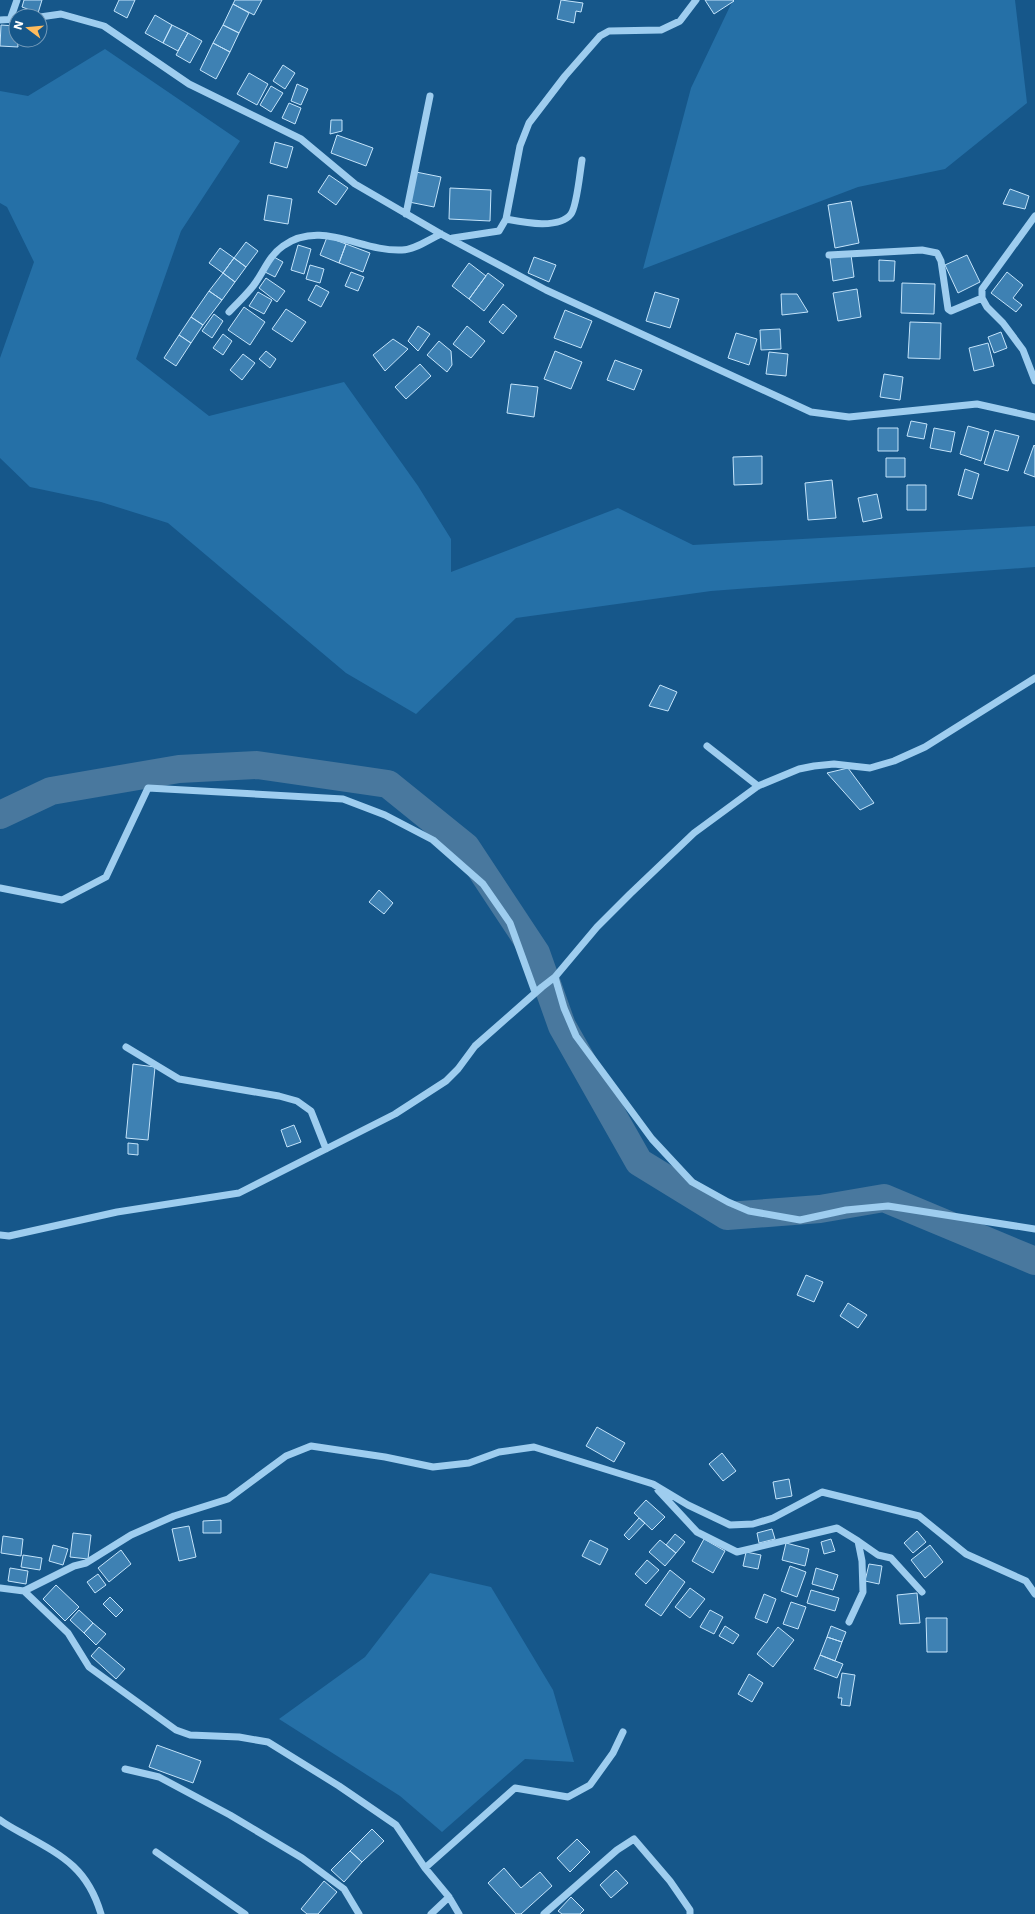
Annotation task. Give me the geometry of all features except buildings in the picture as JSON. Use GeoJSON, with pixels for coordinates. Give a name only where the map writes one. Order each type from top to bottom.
{"type":"FeatureCollection","features":[{"type":"Feature","properties":{"kind":"street"},"geometry":{"type":"LineString","coordinates":[[452,238],[499,231],[506,219],[522,141],[529,123],[565,76],[600,36],[609,31],[661,30],[680,21],[696,0]]}},
{"type":"Feature","properties":{"kind":"street"},"geometry":{"type":"LineString","coordinates":[[48,16],[61,14],[104,26],[190,84],[301,139],[355,184],[441,234],[452,238],[546,290],[811,412],[849,417],[977,404],[1035,417]]}},
{"type":"Feature","properties":{"kind":"street"},"geometry":{"type":"LineString","coordinates":[[406,214],[430,96]]}},
{"type":"Feature","properties":{"kind":"street"},"geometry":{"type":"LineString","coordinates":[[506,219],[538,225],[565,219],[571,214],[574,206],[582,160]]}},
{"type":"Feature","properties":{"kind":"street"},"geometry":{"type":"LineString","coordinates":[[1035,216],[982,289],[982,298],[987,307],[1003,323],[1022,350],[1035,381]]}},
{"type":"Feature","properties":{"kind":"street"},"geometry":{"type":"LineString","coordinates":[[229,312],[256,283],[275,253],[295,240],[312,235],[330,235],[378,248],[403,251],[441,234]]}},
{"type":"Feature","properties":{"kind":"street"},"geometry":{"type":"LineString","coordinates":[[829,255],[922,250],[937,253],[941,262],[948,309],[951,311],[982,298]]}},
{"type":"Feature","properties":{"kind":"street"},"geometry":{"type":"LineString","coordinates":[[0,1235],[9,1236],[117,1212],[239,1193],[396,1114],[446,1081],[458,1069],[475,1046],[552,979],[597,927],[689,838],[758,786],[799,769],[814,766],[834,764],[870,768],[894,761],[931,743],[1035,678]]}},
{"type":"Feature","properties":{"kind":"street"},"geometry":{"type":"LineString","coordinates":[[707,746],[758,786]]}},
{"type":"Feature","properties":{"kind":"street"},"geometry":{"type":"LineString","coordinates":[[0,888],[62,900],[106,877],[148,788],[343,799],[385,814],[433,840],[483,884],[510,923],[536,992]]}},
{"type":"Feature","properties":{"kind":"street"},"geometry":{"type":"LineString","coordinates":[[552,979],[576,1036],[652,1139],[692,1182],[728,1202],[749,1211],[800,1220],[846,1210],[888,1206],[1035,1229]]}},
{"type":"Feature","properties":{"kind":"street"},"geometry":{"type":"LineString","coordinates":[[126,1047],[179,1080],[279,1096],[297,1101],[311,1111],[326,1149]]}},
{"type":"Feature","properties":{"kind":"street"},"geometry":{"type":"LineString","coordinates":[[0,1588],[24,1591],[74,1566],[86,1563],[131,1535],[174,1516],[228,1499],[286,1456],[311,1446],[385,1457],[433,1467],[469,1463],[499,1452],[534,1447],[653,1484],[688,1505],[730,1525],[753,1524],[773,1518],[822,1492],[919,1516],[966,1554],[1026,1581],[1035,1594]]}},
{"type":"Feature","properties":{"kind":"street"},"geometry":{"type":"LineString","coordinates":[[653,1484],[697,1532],[738,1552],[837,1528],[878,1555],[891,1558],[922,1592]]}},
{"type":"Feature","properties":{"kind":"street"},"geometry":{"type":"LineString","coordinates":[[849,1622],[863,1592],[862,1561],[858,1541]]}},
{"type":"Feature","properties":{"kind":"street"},"geometry":{"type":"LineString","coordinates":[[24,1591],[68,1634],[89,1667],[176,1730],[190,1735],[239,1737],[268,1742],[340,1786],[396,1825],[425,1868],[449,1897],[459,1914]]}},
{"type":"Feature","properties":{"kind":"street"},"geometry":{"type":"LineString","coordinates":[[425,1868],[515,1788],[568,1797],[590,1785],[613,1753],[623,1732]]}},
{"type":"Feature","properties":{"kind":"street"},"geometry":{"type":"LineString","coordinates":[[125,1769],[159,1777],[230,1815],[302,1858],[344,1889],[359,1914]]}},
{"type":"Feature","properties":{"kind":"street"},"geometry":{"type":"LineString","coordinates":[[1,1823],[61,1855],[81,1872],[97,1900],[101,1914]]}},
{"type":"Feature","properties":{"kind":"street"},"geometry":{"type":"LineString","coordinates":[[544,1914],[617,1850],[634,1839],[670,1881],[690,1910],[690,1914]]}},
{"type":"Feature","properties":{"kind":"street"},"geometry":{"type":"LineString","coordinates":[[156,1852],[245,1914]]}},
{"type":"Feature","properties":{"kind":"street"},"geometry":{"type":"LineString","coordinates":[[431,1914],[449,1897]]}},
{"type":"Feature","properties":{"kind":"shaded area"},"geometry":{"type":"Polygon","coordinates":[[[733,0],[1015,0],[1027,103],[945,169],[858,187],[643,269],[691,88],[733,0]]]}},
{"type":"Feature","properties":{"kind":"shaded area"},"geometry":{"type":"Polygon","coordinates":[[[105,49],[240,141],[181,231],[136,359],[209,416],[344,382],[418,486],[451,539],[451,572],[618,508],[693,545],[1035,526],[1035,567],[711,591],[516,618],[416,714],[346,673],[168,523],[101,502],[30,487],[0,458],[0,358],[34,262],[7,207],[0,203],[0,91],[28,96],[105,49]]]}},
{"type":"Feature","properties":{"kind":"shaded area"},"geometry":{"type":"Polygon","coordinates":[[[430,1573],[491,1587],[553,1690],[574,1762],[525,1759],[442,1832],[400,1796],[279,1719],[365,1657],[430,1573]]]}},
{"type":"Feature","properties":{"kind":"waterway"},"geometry":{"type":"LineString","coordinates":[[0,815],[51,791],[179,769],[257,765],[388,784],[466,847],[536,953],[562,1026],[639,1162],[727,1216],[820,1209],[884,1198],[1035,1261]]}}]}
